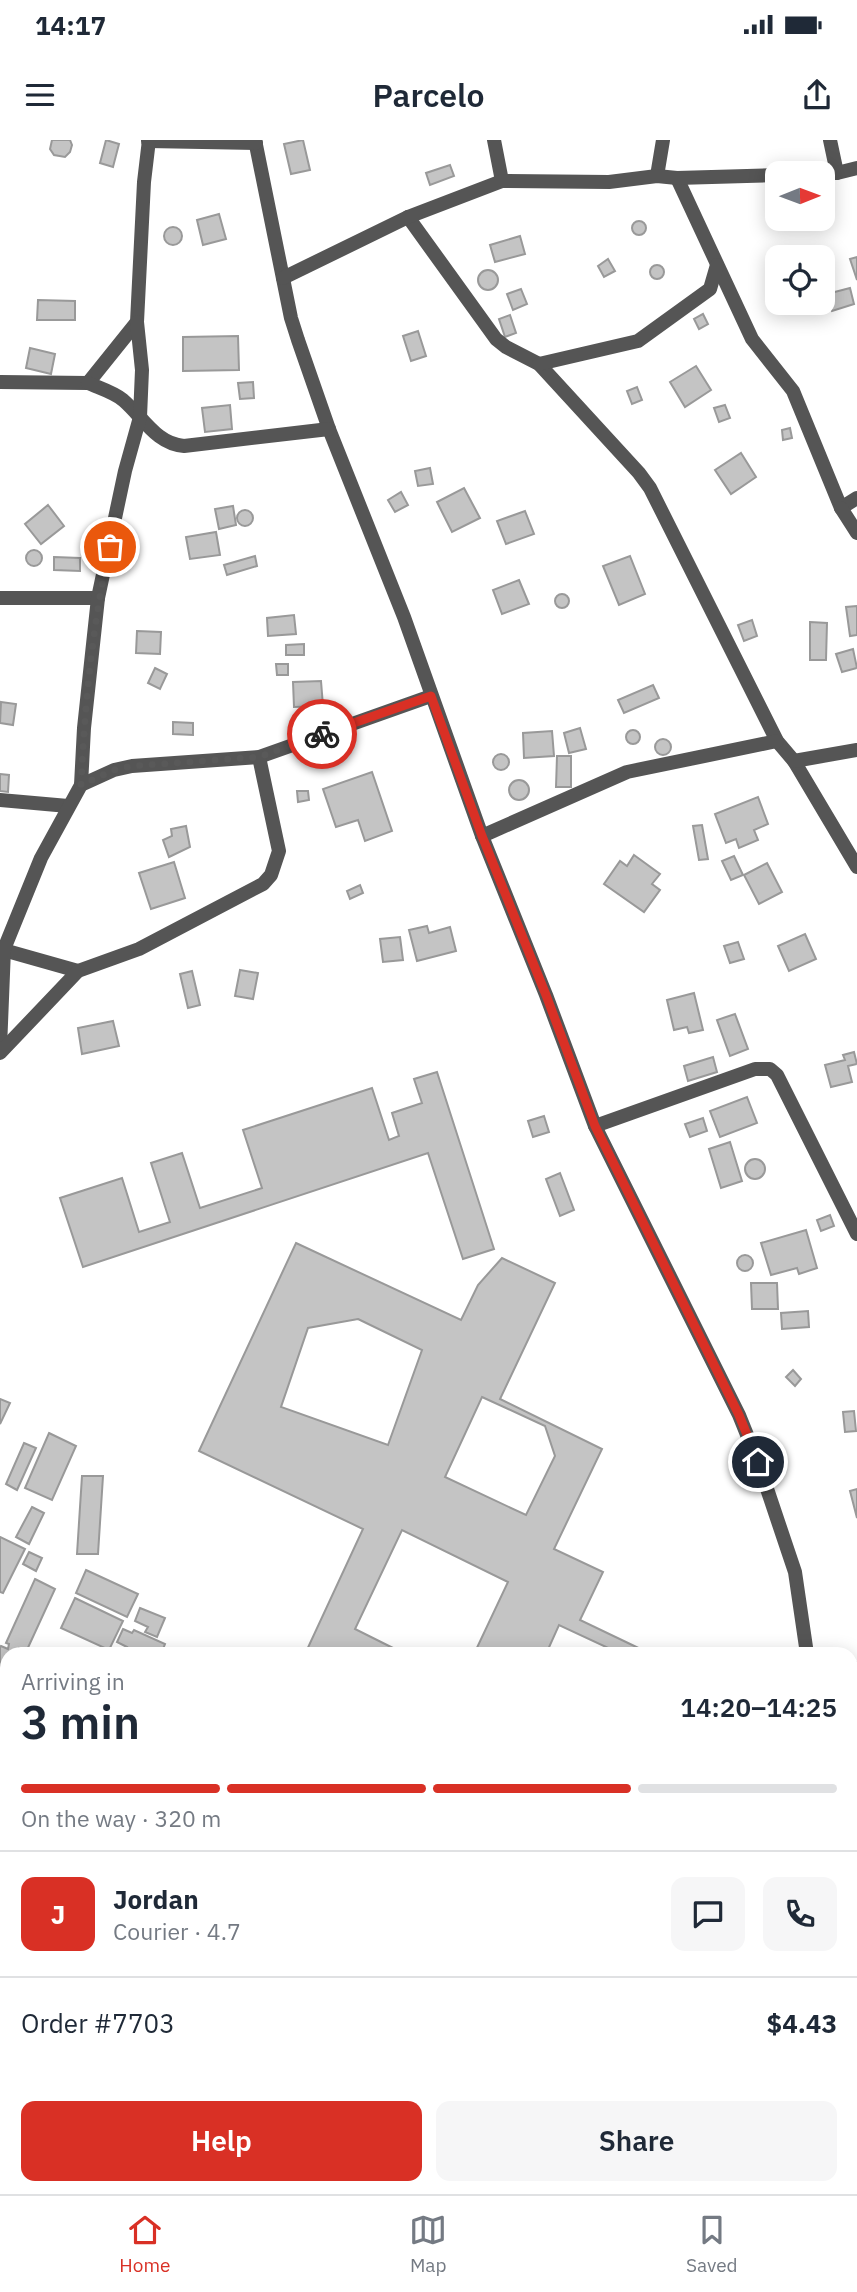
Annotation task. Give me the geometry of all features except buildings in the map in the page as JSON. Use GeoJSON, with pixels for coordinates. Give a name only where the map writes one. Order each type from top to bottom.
{"type":"FeatureCollection","features":[{"type":"Feature","properties":{"kind":"street"},"geometry":{"type":"LineString","coordinates":[[0,1050],[2,949],[40,858],[81,785],[84,728],[98,598],[125,471],[140,417],[142,370],[138,322],[148,140],[256,141],[291,318],[329,429],[404,617],[482,836],[595,1126],[744,1427],[795,1572],[806,1647]]}},
{"type":"Feature","properties":{"kind":"street"},"geometry":{"type":"LineString","coordinates":[[494,140],[502,181]]}},
{"type":"Feature","properties":{"kind":"street"},"geometry":{"type":"LineString","coordinates":[[657,176],[663,140]]}},
{"type":"Feature","properties":{"kind":"street"},"geometry":{"type":"LineString","coordinates":[[830,140],[830,161]]}},
{"type":"Feature","properties":{"kind":"street"},"geometry":{"type":"LineString","coordinates":[[835,172],[857,168]]}},
{"type":"Feature","properties":{"kind":"street"},"geometry":{"type":"LineString","coordinates":[[283,278],[408,216],[502,181],[609,182],[657,176],[677,178],[765,175]]}},
{"type":"Feature","properties":{"kind":"street"},"geometry":{"type":"LineString","coordinates":[[677,178],[752,339],[793,391],[841,508],[857,533]]}},
{"type":"Feature","properties":{"kind":"street"},"geometry":{"type":"LineString","coordinates":[[408,216],[496,338],[506,347],[539,364],[650,488],[777,741],[794,761],[857,867]]}},
{"type":"Feature","properties":{"kind":"street"},"geometry":{"type":"LineString","coordinates":[[539,364],[638,341],[710,289],[717,265]]}},
{"type":"Feature","properties":{"kind":"street"},"geometry":{"type":"LineString","coordinates":[[88,383],[138,322]]}},
{"type":"Feature","properties":{"kind":"street"},"geometry":{"type":"LineString","coordinates":[[0,382],[88,383],[123,400],[164,441],[173,445],[184,446],[329,429]]}},
{"type":"Feature","properties":{"kind":"street"},"geometry":{"type":"LineString","coordinates":[[841,508],[857,498]]}},
{"type":"Feature","properties":{"kind":"street"},"geometry":{"type":"LineString","coordinates":[[0,598],[98,598]]}},
{"type":"Feature","properties":{"kind":"street"},"geometry":{"type":"LineString","coordinates":[[81,785],[114,770],[132,766],[259,757],[431,696]]}},
{"type":"Feature","properties":{"kind":"street"},"geometry":{"type":"LineString","coordinates":[[482,836],[627,772],[777,741]]}},
{"type":"Feature","properties":{"kind":"street"},"geometry":{"type":"LineString","coordinates":[[794,761],[857,750]]}},
{"type":"Feature","properties":{"kind":"street"},"geometry":{"type":"LineString","coordinates":[[0,1050],[78,971],[139,949],[263,884],[271,874],[279,851],[259,757]]}},
{"type":"Feature","properties":{"kind":"street"},"geometry":{"type":"LineString","coordinates":[[0,800],[68,806]]}},
{"type":"Feature","properties":{"kind":"street"},"geometry":{"type":"LineString","coordinates":[[2,949],[78,971]]}},
{"type":"Feature","properties":{"kind":"street"},"geometry":{"type":"LineString","coordinates":[[595,1126],[755,1069],[770,1069],[777,1075],[857,1234]]}},
{"type":"Feature","properties":{"kind":"way so far"},"geometry":{"type":"LineString","coordinates":[[110,547],[98,598],[84,728],[81,785],[114,770],[132,766],[259,757],[322,734]]}},
{"type":"Feature","properties":{"kind":"route"},"geometry":{"type":"LineString","coordinates":[[322,734],[431,696],[482,836],[595,1126],[739,1415],[758,1462]]}}]}
